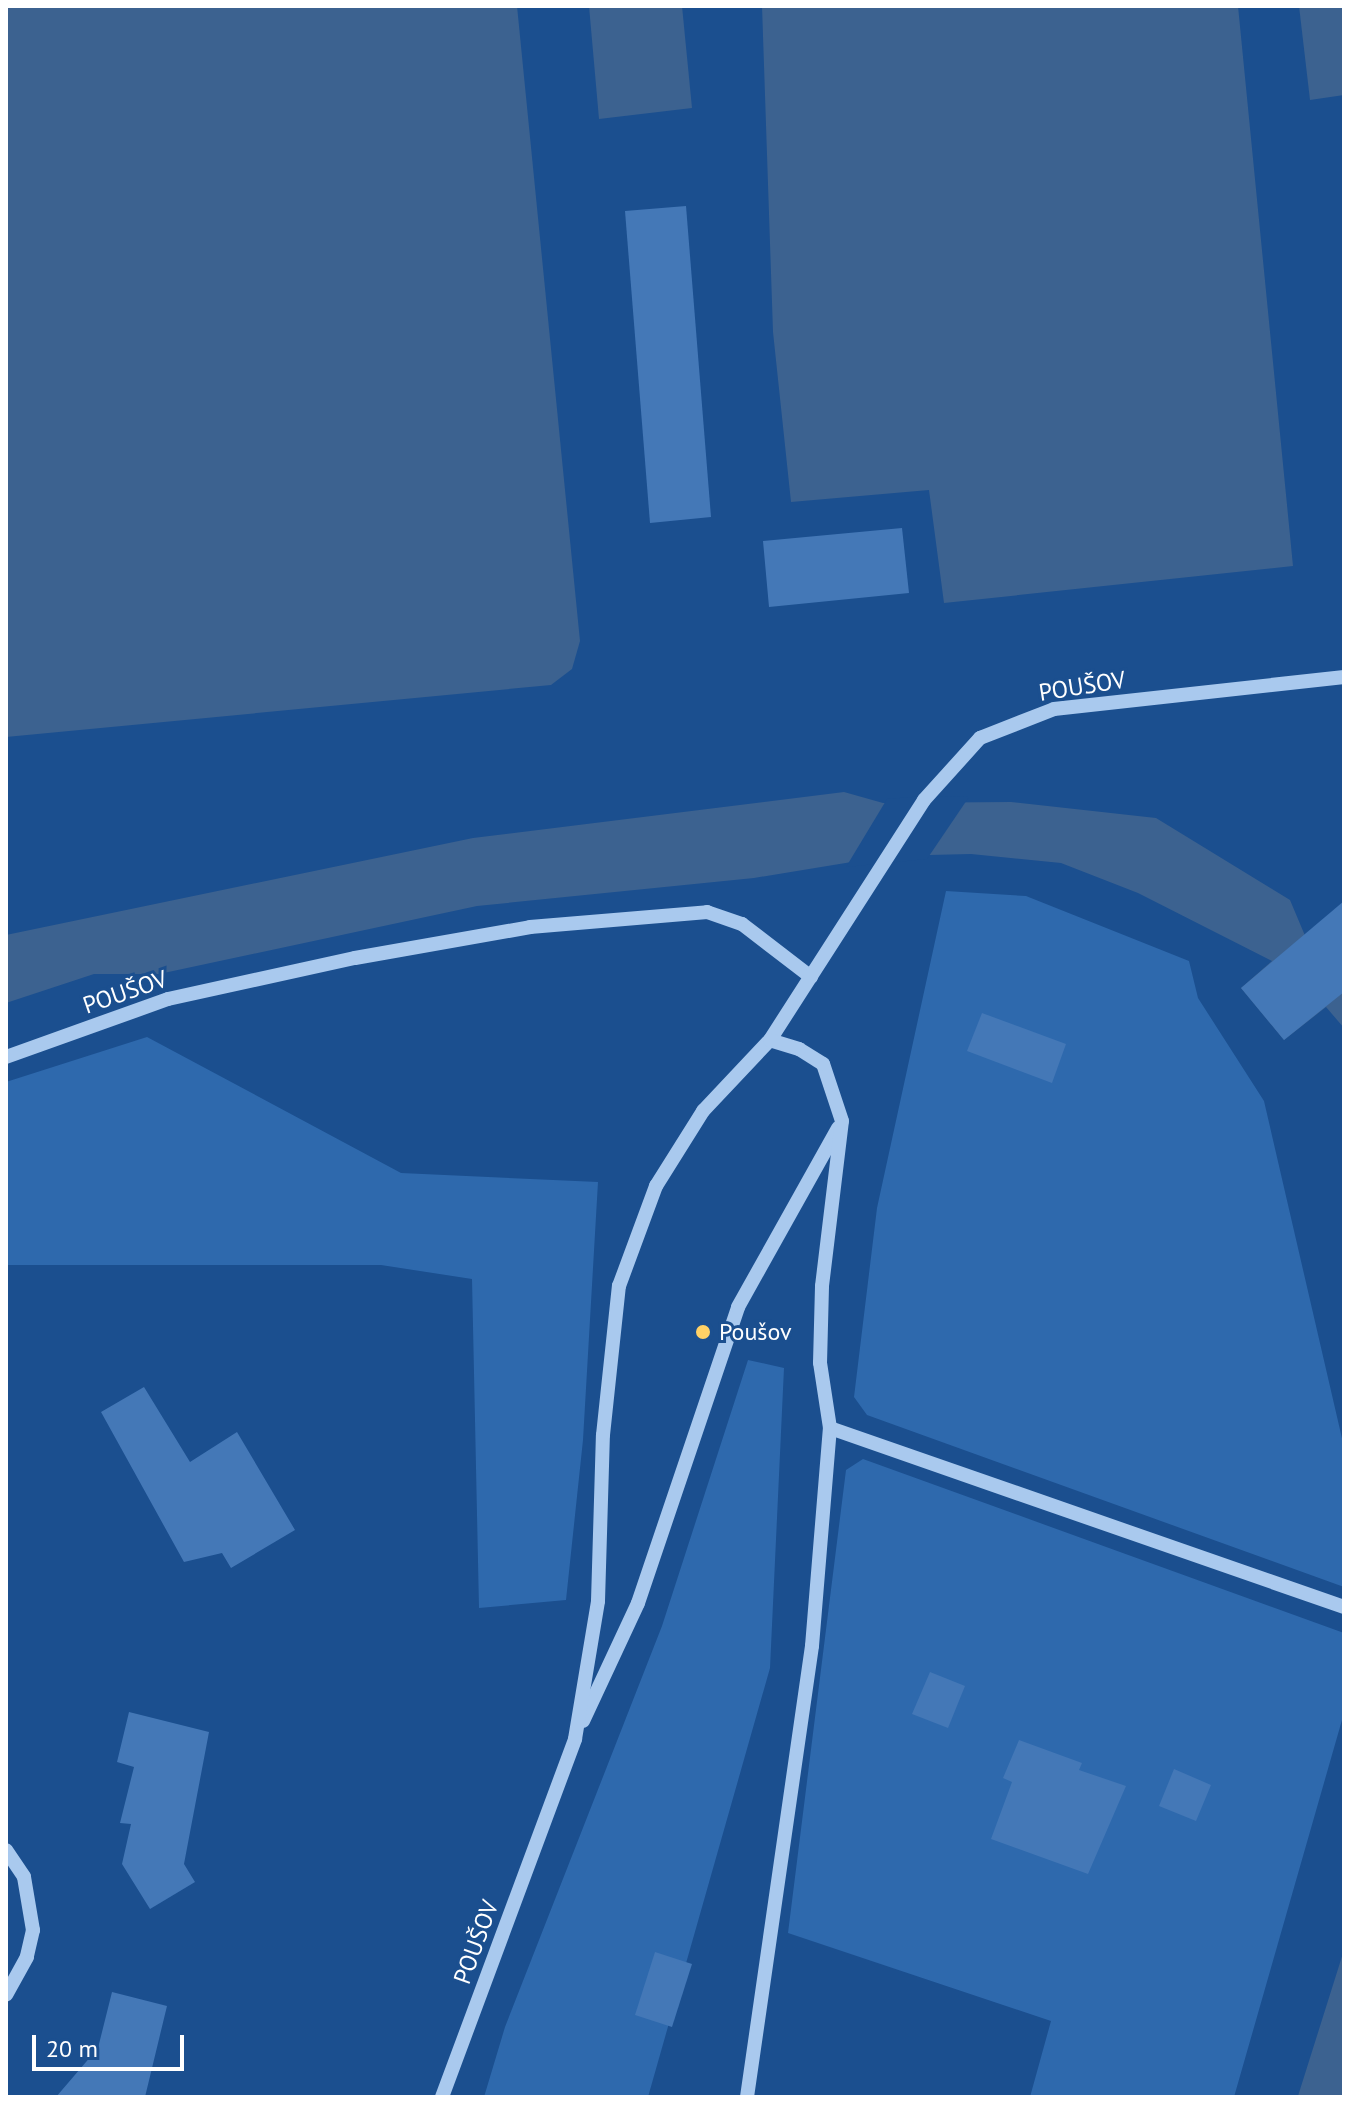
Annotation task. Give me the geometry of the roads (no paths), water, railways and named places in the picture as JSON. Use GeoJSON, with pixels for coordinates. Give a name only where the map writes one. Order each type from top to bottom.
{"type":"FeatureCollection","features":[{"type":"Feature","properties":{"kind":"street","name":"POUŠOV"},"geometry":{"type":"LineString","coordinates":[[442,2097],[575,1739],[598,1601],[603,1435],[619,1286],[656,1186],[703,1111],[770,1040],[951,765],[1001,727],[1054,709],[1344,677]]}},
{"type":"Feature","properties":{"kind":"street","name":"POUŠOV"},"geometry":{"type":"LineString","coordinates":[[6,1057],[168,999],[355,958],[530,927],[707,912],[742,924],[811,977]]}},
{"type":"Feature","properties":{"kind":"street"},"geometry":{"type":"LineString","coordinates":[[747,2097],[812,1646],[830,1428],[820,1363],[822,1286],[842,1121],[823,1064],[799,1049],[770,1040]]}},
{"type":"Feature","properties":{"kind":"street"},"geometry":{"type":"LineString","coordinates":[[575,1739],[638,1603],[738,1307],[842,1121]]}},
{"type":"Feature","properties":{"kind":"street"},"geometry":{"type":"LineString","coordinates":[[830,1428],[1344,1607]]}},
{"type":"Feature","properties":{"kind":"street"},"geometry":{"type":"LineString","coordinates":[[6,1850],[24,1877],[33,1930],[27,1957],[6,1995]]}},
{"type":"Feature","properties":{"kind":"place","name":"Poušov"},"geometry":{"type":"Point","coordinates":[703,1332]}}]}
